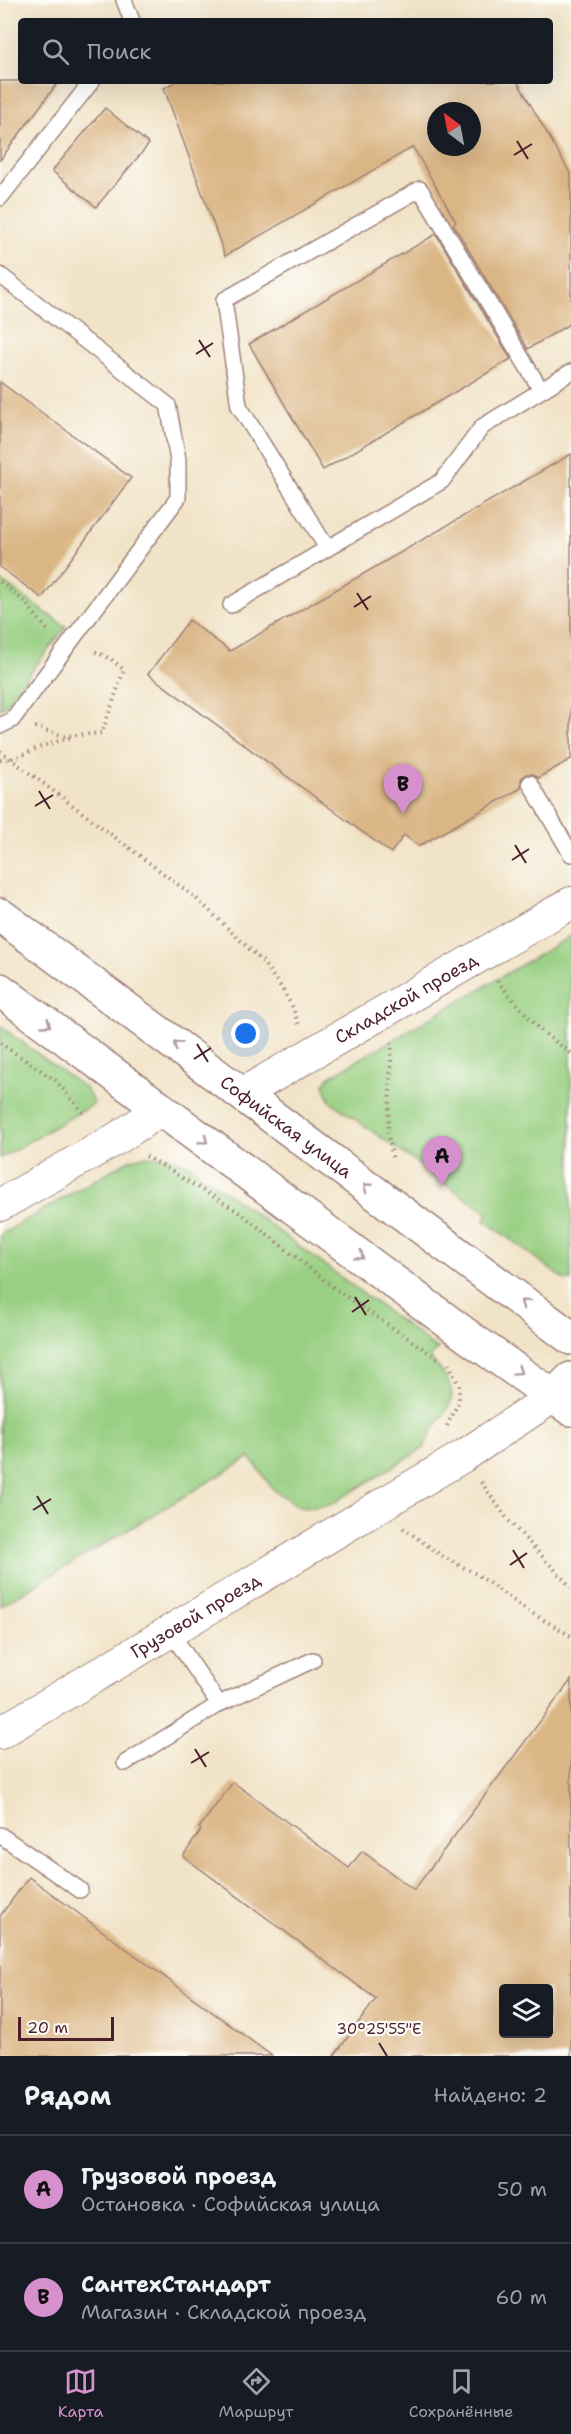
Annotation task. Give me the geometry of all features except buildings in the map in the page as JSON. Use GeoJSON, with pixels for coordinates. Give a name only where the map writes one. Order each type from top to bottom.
{"type":"FeatureCollection","features":[{"type":"Feature","properties":{"kind":"main road","name":"Софийская улица"},"geometry":{"type":"LineString","coordinates":[[0,915],[571,1338]]}},
{"type":"Feature","properties":{"kind":"main road"},"geometry":{"type":"LineString","coordinates":[[0,990],[470,1338],[565,1395]]}},
{"type":"Feature","properties":{"kind":"street","name":"Складской проезд"},"geometry":{"type":"LineString","coordinates":[[242,1094],[571,903]]}},
{"type":"Feature","properties":{"kind":"street"},"geometry":{"type":"LineString","coordinates":[[0,1205],[116,1139],[162,1109]]}},
{"type":"Feature","properties":{"kind":"street","name":"Грузовой проезд"},"geometry":{"type":"LineString","coordinates":[[0,1733],[565,1395]]}},
{"type":"Feature","properties":{"kind":"lane"},"geometry":{"type":"LineString","coordinates":[[124,0],[131,18]]}},
{"type":"Feature","properties":{"kind":"lane"},"geometry":{"type":"LineString","coordinates":[[0,198],[90,84]]}},
{"type":"Feature","properties":{"kind":"lane"},"geometry":{"type":"LineString","coordinates":[[327,548],[239,405],[224,300],[420,189],[541,390]]}},
{"type":"Feature","properties":{"kind":"lane"},"geometry":{"type":"LineString","coordinates":[[0,275],[168,405],[178,460],[178,498],[6,723]]}},
{"type":"Feature","properties":{"kind":"lane"},"geometry":{"type":"LineString","coordinates":[[231,605],[442,481],[482,427],[571,372]]}},
{"type":"Feature","properties":{"kind":"lane"},"geometry":{"type":"LineString","coordinates":[[530,783],[571,854]]}},
{"type":"Feature","properties":{"kind":"lane"},"geometry":{"type":"LineString","coordinates":[[170,1631],[219,1704]]}},
{"type":"Feature","properties":{"kind":"lane"},"geometry":{"type":"LineString","coordinates":[[125,1763],[219,1704],[313,1660]]}},
{"type":"Feature","properties":{"kind":"lane"},"geometry":{"type":"LineString","coordinates":[[0,1834],[80,1890]]}},
{"type":"Feature","properties":{"kind":"path"},"geometry":{"type":"LineString","coordinates":[[6,723],[63,736],[102,733]]}},
{"type":"Feature","properties":{"kind":"path"},"geometry":{"type":"LineString","coordinates":[[0,760],[11,760],[77,735]]}},
{"type":"Feature","properties":{"kind":"path"},"geometry":{"type":"LineString","coordinates":[[0,751],[196,898],[262,961],[293,1008],[298,1020],[304,1058]]}},
{"type":"Feature","properties":{"kind":"path"},"geometry":{"type":"LineString","coordinates":[[461,967],[498,982],[505,993],[541,1031],[571,1053]]}},
{"type":"Feature","properties":{"kind":"path"},"geometry":{"type":"LineString","coordinates":[[393,1006],[388,1133],[393,1161]]}},
{"type":"Feature","properties":{"kind":"path"},"geometry":{"type":"LineString","coordinates":[[0,1043],[55,1080],[86,1116]]}},
{"type":"Feature","properties":{"kind":"path"},"geometry":{"type":"LineString","coordinates":[[116,1139],[242,1214],[338,1291],[450,1363],[459,1386],[459,1401],[447,1426]]}},
{"type":"Feature","properties":{"kind":"path"},"geometry":{"type":"LineString","coordinates":[[481,1481],[508,1520],[571,1587]]}},
{"type":"Feature","properties":{"kind":"path"},"geometry":{"type":"LineString","coordinates":[[403,1528],[442,1556],[478,1575],[525,1609],[571,1636]]}},
{"type":"Feature","properties":{"kind":"green space"},"geometry":{"type":"Polygon","coordinates":[[[0,580],[66,627],[0,709],[0,580]]]}},
{"type":"Feature","properties":{"kind":"green space"},"geometry":{"type":"Polygon","coordinates":[[[571,936],[571,1280],[565,1280],[484,1220],[488,1214],[330,1101],[324,1084],[329,1077],[571,936]]]}},
{"type":"Feature","properties":{"kind":"green space"},"geometry":{"type":"Polygon","coordinates":[[[0,1026],[86,1089],[94,1104],[0,1158],[0,1026]]]}},
{"type":"Feature","properties":{"kind":"green space"},"geometry":{"type":"Polygon","coordinates":[[[143,1156],[168,1157],[189,1165],[427,1343],[438,1348],[430,1358],[450,1386],[452,1396],[450,1405],[430,1434],[424,1448],[330,1505],[305,1508],[297,1506],[272,1488],[250,1457],[0,1606],[0,1235],[129,1160],[143,1156]]]}},
{"type":"Feature","properties":{"kind":"place","name":"СантехСтандарт"},"geometry":{"type":"Point","coordinates":[403,814]}},
{"type":"Feature","properties":{"kind":"place","name":"Грузовой проезд"},"geometry":{"type":"Point","coordinates":[442,1186]}}]}
